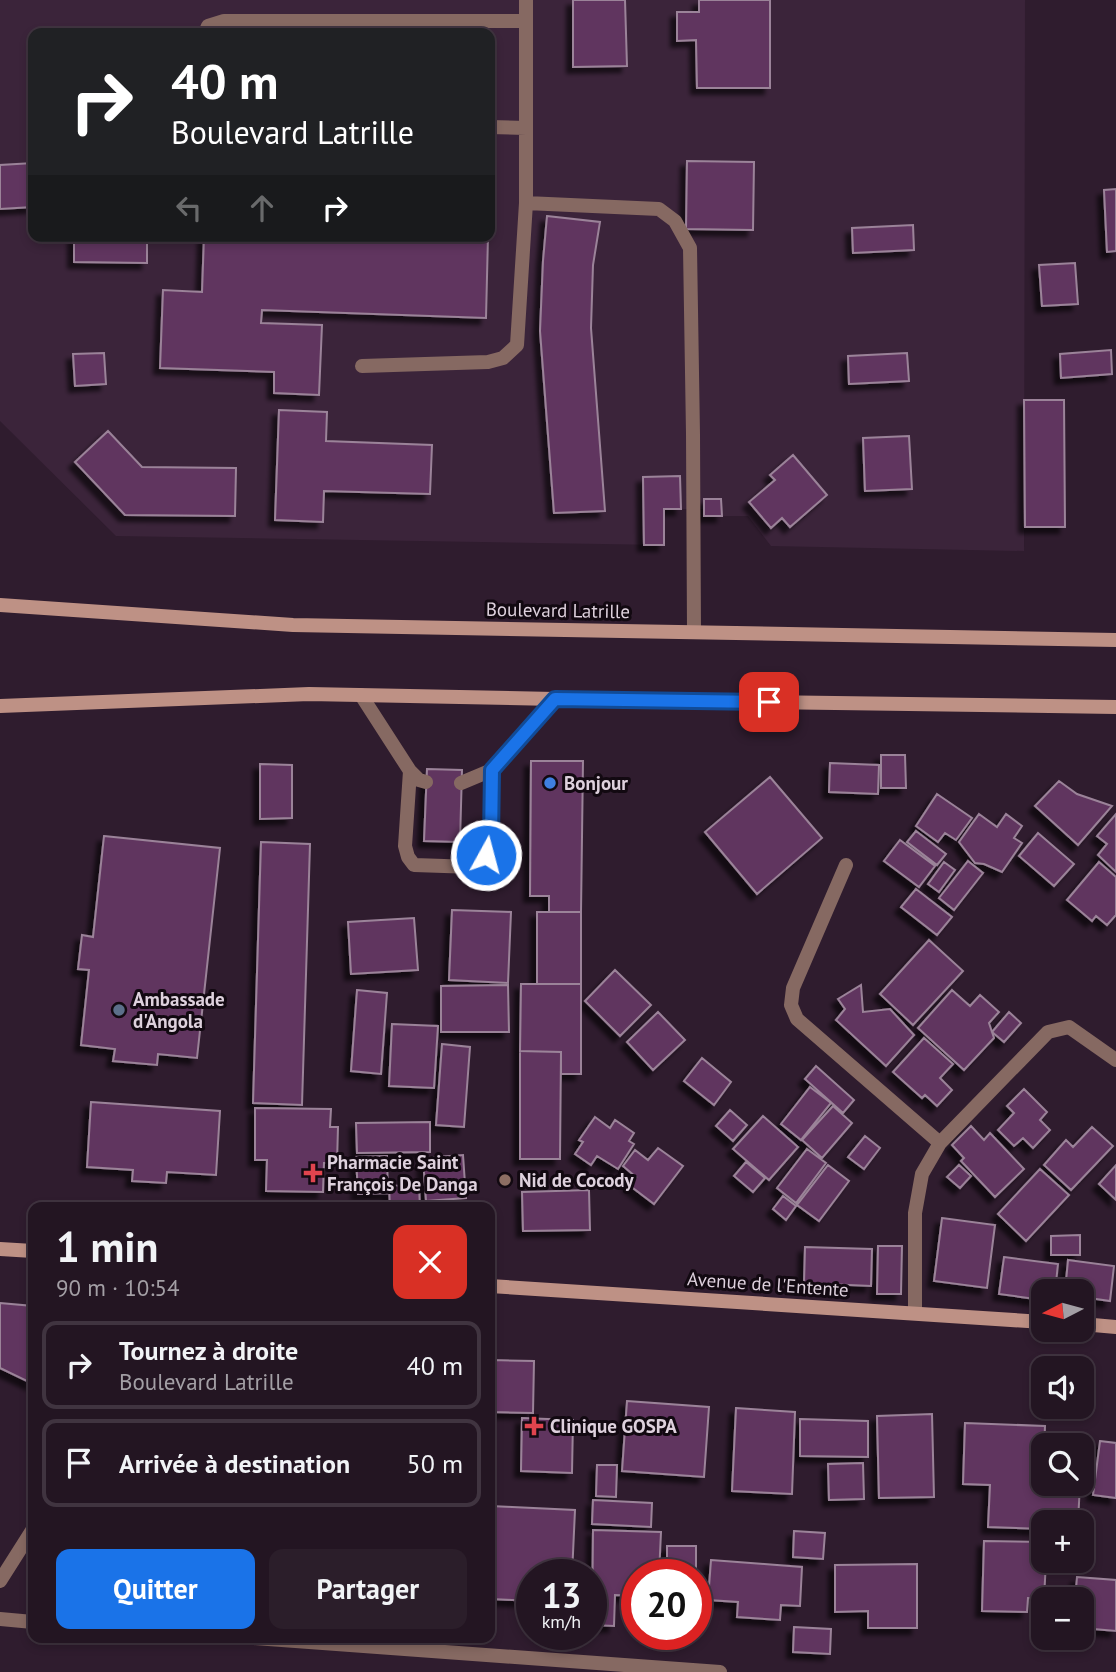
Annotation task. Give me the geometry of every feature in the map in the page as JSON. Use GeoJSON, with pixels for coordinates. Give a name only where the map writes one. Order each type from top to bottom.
{"type":"FeatureCollection","features":[{"type":"Feature","properties":{"kind":"main road","name":"Boulevard Latrille"},"geometry":{"type":"LineString","coordinates":[[0,605],[293,625],[1116,640]]}},
{"type":"Feature","properties":{"kind":"main road"},"geometry":{"type":"LineString","coordinates":[[0,706],[309,694],[1116,708]]}},
{"type":"Feature","properties":{"kind":"main road"},"geometry":{"type":"LineString","coordinates":[[0,1249],[28,1251]]}},
{"type":"Feature","properties":{"kind":"main road","name":"Avenue de l'Entente"},"geometry":{"type":"LineString","coordinates":[[495,1286],[1031,1321]]}},
{"type":"Feature","properties":{"kind":"main road"},"geometry":{"type":"LineString","coordinates":[[1094,1325],[1116,1326]]}},
{"type":"Feature","properties":{"kind":"street"},"geometry":{"type":"LineString","coordinates":[[362,366],[488,362],[503,358],[517,345],[526,203],[526,0]]}},
{"type":"Feature","properties":{"kind":"street"},"geometry":{"type":"LineString","coordinates":[[207,28],[224,21],[526,21]]}},
{"type":"Feature","properties":{"kind":"street"},"geometry":{"type":"LineString","coordinates":[[495,127],[526,128]]}},
{"type":"Feature","properties":{"kind":"street"},"geometry":{"type":"LineString","coordinates":[[526,203],[659,209],[676,221],[690,248],[694,632]]}},
{"type":"Feature","properties":{"kind":"street"},"geometry":{"type":"LineString","coordinates":[[361,695],[410,771],[419,780],[426,782]]}},
{"type":"Feature","properties":{"kind":"street"},"geometry":{"type":"LineString","coordinates":[[461,783],[492,770],[555,699]]}},
{"type":"Feature","properties":{"kind":"street"},"geometry":{"type":"LineString","coordinates":[[410,771],[405,846],[408,857],[414,865],[474,867],[486,855],[491,840],[492,770]]}},
{"type":"Feature","properties":{"kind":"street"},"geometry":{"type":"LineString","coordinates":[[846,865],[793,988],[791,1005],[797,1019],[940,1143]]}},
{"type":"Feature","properties":{"kind":"street"},"geometry":{"type":"LineString","coordinates":[[915,1313],[915,1213],[922,1174],[940,1143],[1048,1032],[1069,1027],[1116,1060]]}},
{"type":"Feature","properties":{"kind":"street"},"geometry":{"type":"LineString","coordinates":[[0,1581],[28,1537]]}},
{"type":"Feature","properties":{"kind":"street"},"geometry":{"type":"LineString","coordinates":[[0,1619],[28,1622]]}},
{"type":"Feature","properties":{"kind":"street"},"geometry":{"type":"LineString","coordinates":[[323,1643],[720,1672]]}},
{"type":"Feature","properties":{"kind":"shaded area"},"geometry":{"type":"Polygon","coordinates":[[[0,0],[1025,0],[1024,551],[771,546],[748,516],[704,516],[704,509],[664,509],[664,545],[116,536],[0,421],[0,0]]]}},
{"type":"Feature","properties":{"kind":"building"},"geometry":{"type":"Polygon","coordinates":[[[573,0],[625,0],[627,66],[573,67],[573,0]]]}},
{"type":"Feature","properties":{"kind":"building"},"geometry":{"type":"Polygon","coordinates":[[[699,0],[770,0],[770,88],[697,88],[696,40],[677,41],[677,12],[699,12],[699,0]]]}},
{"type":"Feature","properties":{"kind":"building"},"geometry":{"type":"Polygon","coordinates":[[[687,161],[754,162],[753,230],[686,229],[687,161]]]}},
{"type":"Feature","properties":{"kind":"building"},"geometry":{"type":"Polygon","coordinates":[[[28,163],[28,207],[0,209],[0,165],[28,163]]]}},
{"type":"Feature","properties":{"kind":"building"},"geometry":{"type":"Polygon","coordinates":[[[1116,189],[1116,251],[1107,252],[1104,190],[1116,189]]]}},
{"type":"Feature","properties":{"kind":"building"},"geometry":{"type":"Polygon","coordinates":[[[547,216],[600,222],[593,265],[591,328],[605,511],[554,513],[540,331],[547,216]]]}},
{"type":"Feature","properties":{"kind":"building"},"geometry":{"type":"Polygon","coordinates":[[[913,225],[914,250],[853,253],[852,228],[913,225]]]}},
{"type":"Feature","properties":{"kind":"building"},"geometry":{"type":"Polygon","coordinates":[[[74,242],[147,242],[147,263],[74,262],[74,242]]]}},
{"type":"Feature","properties":{"kind":"building"},"geometry":{"type":"Polygon","coordinates":[[[204,242],[488,242],[486,318],[262,310],[261,323],[322,325],[319,395],[274,393],[274,372],[160,368],[163,290],[202,292],[204,242]]]}},
{"type":"Feature","properties":{"kind":"building"},"geometry":{"type":"Polygon","coordinates":[[[1075,263],[1078,304],[1042,306],[1039,265],[1075,263]]]}},
{"type":"Feature","properties":{"kind":"building"},"geometry":{"type":"Polygon","coordinates":[[[1111,350],[1112,374],[1061,378],[1060,354],[1111,350]]]}},
{"type":"Feature","properties":{"kind":"building"},"geometry":{"type":"Polygon","coordinates":[[[104,353],[106,384],[75,386],[73,354],[104,353]]]}},
{"type":"Feature","properties":{"kind":"building"},"geometry":{"type":"Polygon","coordinates":[[[907,353],[909,381],[849,384],[848,356],[907,353]]]}},
{"type":"Feature","properties":{"kind":"building"},"geometry":{"type":"Polygon","coordinates":[[[1024,400],[1064,400],[1065,527],[1025,527],[1024,400]]]}},
{"type":"Feature","properties":{"kind":"building"},"geometry":{"type":"Polygon","coordinates":[[[279,410],[327,412],[326,441],[432,445],[430,494],[324,491],[323,522],[275,520],[279,410]]]}},
{"type":"Feature","properties":{"kind":"building"},"geometry":{"type":"Polygon","coordinates":[[[108,431],[142,467],[236,468],[235,516],[125,515],[75,462],[108,431]]]}},
{"type":"Feature","properties":{"kind":"building"},"geometry":{"type":"Polygon","coordinates":[[[909,436],[912,489],[865,491],[863,438],[909,436]]]}},
{"type":"Feature","properties":{"kind":"building"},"geometry":{"type":"Polygon","coordinates":[[[793,455],[827,495],[790,527],[782,518],[771,528],[749,502],[775,480],[770,475],[793,455]]]}},
{"type":"Feature","properties":{"kind":"building"},"geometry":{"type":"Polygon","coordinates":[[[680,476],[681,509],[664,509],[664,545],[644,545],[643,477],[680,476]]]}},
{"type":"Feature","properties":{"kind":"building"},"geometry":{"type":"Polygon","coordinates":[[[704,499],[721,499],[722,516],[704,516],[704,499]]]}},
{"type":"Feature","properties":{"kind":"building"},"geometry":{"type":"Polygon","coordinates":[[[881,755],[905,755],[906,788],[881,788],[881,755]]]}},
{"type":"Feature","properties":{"kind":"building"},"geometry":{"type":"Polygon","coordinates":[[[531,761],[583,761],[581,912],[549,912],[549,896],[530,896],[531,761]]]}},
{"type":"Feature","properties":{"kind":"building"},"geometry":{"type":"Polygon","coordinates":[[[830,763],[879,765],[878,794],[829,792],[830,763]]]}},
{"type":"Feature","properties":{"kind":"building"},"geometry":{"type":"Polygon","coordinates":[[[260,764],[292,765],[292,818],[260,819],[260,764]]]}},
{"type":"Feature","properties":{"kind":"building"},"geometry":{"type":"Polygon","coordinates":[[[427,769],[462,770],[460,842],[424,841],[427,769]]]}},
{"type":"Feature","properties":{"kind":"building"},"geometry":{"type":"Polygon","coordinates":[[[770,777],[822,838],[757,894],[705,832],[770,777]]]}},
{"type":"Feature","properties":{"kind":"building"},"geometry":{"type":"Polygon","coordinates":[[[1059,781],[1077,794],[1112,806],[1078,845],[1035,806],[1059,781]]]}},
{"type":"Feature","properties":{"kind":"building"},"geometry":{"type":"Polygon","coordinates":[[[937,794],[972,818],[956,840],[945,833],[938,842],[916,826],[937,794]]]}},
{"type":"Feature","properties":{"kind":"building"},"geometry":{"type":"Polygon","coordinates":[[[979,814],[997,827],[1006,814],[1022,826],[1014,838],[1022,843],[1002,872],[975,863],[959,842],[979,814]]]}},
{"type":"Feature","properties":{"kind":"building"},"geometry":{"type":"Polygon","coordinates":[[[1116,814],[1116,872],[1098,855],[1107,844],[1097,836],[1116,814]]]}},
{"type":"Feature","properties":{"kind":"building"},"geometry":{"type":"Polygon","coordinates":[[[916,831],[946,854],[937,865],[907,842],[916,831]]]}},
{"type":"Feature","properties":{"kind":"building"},"geometry":{"type":"Polygon","coordinates":[[[1038,833],[1074,864],[1054,886],[1019,856],[1038,833]]]}},
{"type":"Feature","properties":{"kind":"building"},"geometry":{"type":"Polygon","coordinates":[[[104,836],[220,848],[197,1058],[158,1054],[157,1065],[113,1061],[115,1049],[81,1045],[89,970],[78,969],[82,935],[93,937],[104,836]]]}},
{"type":"Feature","properties":{"kind":"building"},"geometry":{"type":"Polygon","coordinates":[[[900,840],[935,866],[919,887],[884,861],[900,840]]]}},
{"type":"Feature","properties":{"kind":"building"},"geometry":{"type":"Polygon","coordinates":[[[261,842],[310,844],[302,1105],[253,1103],[261,842]]]}},
{"type":"Feature","properties":{"kind":"building"},"geometry":{"type":"Polygon","coordinates":[[[968,861],[983,873],[954,910],[939,898],[968,861]]]}},
{"type":"Feature","properties":{"kind":"building"},"geometry":{"type":"Polygon","coordinates":[[[944,862],[955,870],[939,892],[928,884],[944,862]]]}},
{"type":"Feature","properties":{"kind":"building"},"geometry":{"type":"Polygon","coordinates":[[[1099,862],[1116,877],[1116,915],[1107,925],[1096,916],[1092,921],[1067,900],[1099,862]]]}},
{"type":"Feature","properties":{"kind":"building"},"geometry":{"type":"Polygon","coordinates":[[[916,889],[952,917],[937,935],[901,907],[916,889]]]}},
{"type":"Feature","properties":{"kind":"building"},"geometry":{"type":"Polygon","coordinates":[[[452,910],[511,912],[508,983],[449,980],[452,910]]]}},
{"type":"Feature","properties":{"kind":"building"},"geometry":{"type":"Polygon","coordinates":[[[537,912],[581,912],[581,984],[537,984],[537,912]]]}},
{"type":"Feature","properties":{"kind":"building"},"geometry":{"type":"Polygon","coordinates":[[[414,918],[418,970],[351,974],[348,922],[414,918]]]}},
{"type":"Feature","properties":{"kind":"building"},"geometry":{"type":"Polygon","coordinates":[[[929,940],[963,971],[913,1025],[880,994],[929,940]]]}},
{"type":"Feature","properties":{"kind":"building"},"geometry":{"type":"Polygon","coordinates":[[[615,970],[651,1005],[620,1036],[585,1001],[615,970]]]}},
{"type":"Feature","properties":{"kind":"building"},"geometry":{"type":"Polygon","coordinates":[[[521,984],[581,984],[581,1074],[561,1074],[561,1052],[520,1051],[521,984]]]}},
{"type":"Feature","properties":{"kind":"building"},"geometry":{"type":"Polygon","coordinates":[[[508,985],[509,1032],[441,1032],[441,986],[508,985]]]}},
{"type":"Feature","properties":{"kind":"building"},"geometry":{"type":"Polygon","coordinates":[[[861,985],[863,1012],[890,1009],[914,1035],[886,1066],[836,1020],[845,1009],[838,999],[861,985]]]}},
{"type":"Feature","properties":{"kind":"building"},"geometry":{"type":"Polygon","coordinates":[[[357,990],[387,993],[381,1074],[351,1071],[357,990]]]}},
{"type":"Feature","properties":{"kind":"building"},"geometry":{"type":"Polygon","coordinates":[[[952,990],[970,1006],[980,995],[999,1012],[989,1023],[994,1038],[964,1070],[918,1028],[952,990]]]}},
{"type":"Feature","properties":{"kind":"building"},"geometry":{"type":"Polygon","coordinates":[[[658,1012],[685,1040],[653,1070],[627,1042],[658,1012]]]}},
{"type":"Feature","properties":{"kind":"building"},"geometry":{"type":"Polygon","coordinates":[[[1009,1012],[1021,1023],[1004,1042],[992,1032],[1009,1012]]]}},
{"type":"Feature","properties":{"kind":"building"},"geometry":{"type":"Polygon","coordinates":[[[392,1024],[438,1026],[434,1088],[389,1086],[392,1024]]]}},
{"type":"Feature","properties":{"kind":"building"},"geometry":{"type":"Polygon","coordinates":[[[924,1038],[953,1064],[940,1078],[952,1090],[937,1106],[925,1095],[922,1098],[893,1072],[924,1038]]]}},
{"type":"Feature","properties":{"kind":"building"},"geometry":{"type":"Polygon","coordinates":[[[442,1044],[470,1047],[464,1127],[436,1125],[442,1044]]]}},
{"type":"Feature","properties":{"kind":"building"},"geometry":{"type":"Polygon","coordinates":[[[520,1051],[561,1052],[560,1159],[520,1159],[520,1051]]]}},
{"type":"Feature","properties":{"kind":"building"},"geometry":{"type":"Polygon","coordinates":[[[702,1058],[731,1082],[714,1105],[684,1081],[702,1058]]]}},
{"type":"Feature","properties":{"kind":"building"},"geometry":{"type":"Polygon","coordinates":[[[816,1066],[854,1100],[843,1113],[805,1079],[816,1066]]]}},
{"type":"Feature","properties":{"kind":"building"},"geometry":{"type":"Polygon","coordinates":[[[810,1087],[831,1103],[801,1140],[781,1124],[810,1087]]]}},
{"type":"Feature","properties":{"kind":"building"},"geometry":{"type":"Polygon","coordinates":[[[1024,1089],[1047,1112],[1040,1120],[1050,1130],[1033,1148],[1023,1138],[1014,1146],[998,1130],[1014,1113],[1007,1106],[1024,1089]]]}},
{"type":"Feature","properties":{"kind":"building"},"geometry":{"type":"Polygon","coordinates":[[[91,1102],[220,1111],[216,1175],[167,1172],[166,1183],[132,1181],[133,1170],[87,1167],[91,1102]]]}},
{"type":"Feature","properties":{"kind":"building"},"geometry":{"type":"Polygon","coordinates":[[[833,1106],[852,1123],[822,1158],[802,1140],[833,1106]]]}},
{"type":"Feature","properties":{"kind":"building"},"geometry":{"type":"Polygon","coordinates":[[[255,1108],[331,1109],[330,1127],[338,1127],[337,1163],[324,1163],[323,1192],[266,1191],[267,1160],[255,1160],[255,1108]]]}},
{"type":"Feature","properties":{"kind":"building"},"geometry":{"type":"Polygon","coordinates":[[[730,1110],[747,1125],[733,1141],[716,1126],[730,1110]]]}},
{"type":"Feature","properties":{"kind":"building"},"geometry":{"type":"Polygon","coordinates":[[[763,1116],[798,1147],[769,1180],[733,1149],[763,1116]]]}},
{"type":"Feature","properties":{"kind":"building"},"geometry":{"type":"Polygon","coordinates":[[[595,1117],[610,1128],[615,1120],[634,1133],[629,1141],[634,1144],[618,1169],[597,1156],[591,1165],[575,1154],[583,1142],[579,1140],[595,1117]]]}},
{"type":"Feature","properties":{"kind":"building"},"geometry":{"type":"Polygon","coordinates":[[[430,1122],[430,1152],[357,1153],[356,1123],[430,1122]]]}},
{"type":"Feature","properties":{"kind":"building"},"geometry":{"type":"Polygon","coordinates":[[[971,1126],[984,1140],[990,1133],[1024,1169],[995,1197],[961,1161],[964,1158],[952,1145],[971,1126]]]}},
{"type":"Feature","properties":{"kind":"building"},"geometry":{"type":"Polygon","coordinates":[[[1092,1127],[1113,1146],[1071,1190],[1044,1165],[1066,1140],[1073,1147],[1092,1127]]]}},
{"type":"Feature","properties":{"kind":"building"},"geometry":{"type":"Polygon","coordinates":[[[865,1136],[880,1148],[864,1169],[848,1157],[865,1136]]]}},
{"type":"Feature","properties":{"kind":"building"},"geometry":{"type":"Polygon","coordinates":[[[658,1148],[683,1166],[654,1204],[629,1185],[636,1177],[623,1166],[635,1150],[648,1160],[658,1148]]]}},
{"type":"Feature","properties":{"kind":"building"},"geometry":{"type":"Polygon","coordinates":[[[807,1149],[826,1163],[796,1203],[777,1188],[807,1149]]]}},
{"type":"Feature","properties":{"kind":"building"},"geometry":{"type":"Polygon","coordinates":[[[463,1155],[466,1198],[426,1201],[423,1158],[463,1155]]]}},
{"type":"Feature","properties":{"kind":"building"},"geometry":{"type":"Polygon","coordinates":[[[387,1156],[388,1193],[358,1194],[356,1157],[387,1156]]]}},
{"type":"Feature","properties":{"kind":"building"},"geometry":{"type":"Polygon","coordinates":[[[746,1162],[765,1178],[753,1192],[734,1176],[746,1162]]]}},
{"type":"Feature","properties":{"kind":"building"},"geometry":{"type":"Polygon","coordinates":[[[828,1165],[849,1181],[819,1221],[797,1205],[828,1165]]]}},
{"type":"Feature","properties":{"kind":"building"},"geometry":{"type":"Polygon","coordinates":[[[959,1165],[971,1176],[960,1188],[947,1177],[959,1165]]]}},
{"type":"Feature","properties":{"kind":"building"},"geometry":{"type":"Polygon","coordinates":[[[1116,1165],[1116,1200],[1099,1184],[1116,1165]]]}},
{"type":"Feature","properties":{"kind":"building"},"geometry":{"type":"Polygon","coordinates":[[[1040,1169],[1069,1195],[1026,1241],[998,1214],[1040,1169]]]}},
{"type":"Feature","properties":{"kind":"building"},"geometry":{"type":"Polygon","coordinates":[[[419,1185],[420,1202],[390,1202],[389,1186],[419,1185]]]}},
{"type":"Feature","properties":{"kind":"building"},"geometry":{"type":"Polygon","coordinates":[[[589,1190],[590,1230],[523,1231],[522,1192],[589,1190]]]}},
{"type":"Feature","properties":{"kind":"building"},"geometry":{"type":"Polygon","coordinates":[[[783,1196],[796,1206],[786,1220],[773,1209],[783,1196]]]}},
{"type":"Feature","properties":{"kind":"building"},"geometry":{"type":"Polygon","coordinates":[[[942,1218],[995,1225],[987,1288],[934,1281],[942,1218]]]}},
{"type":"Feature","properties":{"kind":"building"},"geometry":{"type":"Polygon","coordinates":[[[1080,1235],[1080,1255],[1051,1255],[1051,1236],[1080,1235]]]}},
{"type":"Feature","properties":{"kind":"building"},"geometry":{"type":"Polygon","coordinates":[[[878,1246],[902,1246],[901,1294],[877,1294],[878,1246]]]}},
{"type":"Feature","properties":{"kind":"building"},"geometry":{"type":"Polygon","coordinates":[[[805,1247],[872,1249],[871,1286],[804,1283],[805,1247]]]}},
{"type":"Feature","properties":{"kind":"building"},"geometry":{"type":"Polygon","coordinates":[[[1004,1257],[1058,1264],[1056,1279],[1031,1279],[1031,1298],[999,1294],[1004,1257]]]}},
{"type":"Feature","properties":{"kind":"building"},"geometry":{"type":"Polygon","coordinates":[[[1068,1260],[1114,1266],[1110,1301],[1094,1299],[1094,1279],[1066,1279],[1068,1260]]]}},
{"type":"Feature","properties":{"kind":"building"},"geometry":{"type":"Polygon","coordinates":[[[0,1303],[28,1306],[28,1382],[0,1368],[0,1303]]]}},
{"type":"Feature","properties":{"kind":"building"},"geometry":{"type":"Polygon","coordinates":[[[495,1360],[534,1361],[533,1413],[495,1412],[495,1360]]]}},
{"type":"Feature","properties":{"kind":"building"},"geometry":{"type":"Polygon","coordinates":[[[627,1401],[709,1407],[704,1477],[622,1471],[627,1401]]]}},
{"type":"Feature","properties":{"kind":"building"},"geometry":{"type":"Polygon","coordinates":[[[736,1408],[795,1412],[792,1494],[732,1491],[736,1408]]]}},
{"type":"Feature","properties":{"kind":"building"},"geometry":{"type":"Polygon","coordinates":[[[932,1414],[934,1497],[879,1498],[877,1416],[932,1414]]]}},
{"type":"Feature","properties":{"kind":"building"},"geometry":{"type":"Polygon","coordinates":[[[522,1418],[573,1420],[572,1473],[521,1471],[522,1418]]]}},
{"type":"Feature","properties":{"kind":"building"},"geometry":{"type":"Polygon","coordinates":[[[800,1419],[868,1421],[868,1457],[800,1456],[800,1419]]]}},
{"type":"Feature","properties":{"kind":"building"},"geometry":{"type":"Polygon","coordinates":[[[965,1423],[1045,1426],[1045,1433],[1031,1433],[1031,1496],[1079,1496],[1079,1510],[1031,1510],[1031,1529],[988,1527],[990,1485],[963,1484],[965,1423]]]}},
{"type":"Feature","properties":{"kind":"building"},"geometry":{"type":"Polygon","coordinates":[[[1100,1441],[1116,1443],[1116,1498],[1094,1495],[1100,1441]]]}},
{"type":"Feature","properties":{"kind":"building"},"geometry":{"type":"Polygon","coordinates":[[[863,1463],[864,1499],[829,1500],[828,1464],[863,1463]]]}},
{"type":"Feature","properties":{"kind":"building"},"geometry":{"type":"Polygon","coordinates":[[[597,1465],[617,1465],[616,1497],[596,1496],[597,1465]]]}},
{"type":"Feature","properties":{"kind":"building"},"geometry":{"type":"Polygon","coordinates":[[[593,1500],[652,1503],[651,1527],[592,1524],[593,1500]]]}},
{"type":"Feature","properties":{"kind":"building"},"geometry":{"type":"Polygon","coordinates":[[[495,1506],[575,1510],[573,1559],[516,1559],[516,1600],[495,1599],[495,1506]]]}},
{"type":"Feature","properties":{"kind":"building"},"geometry":{"type":"Polygon","coordinates":[[[593,1530],[661,1532],[660,1559],[621,1559],[621,1595],[615,1595],[614,1626],[607,1626],[607,1559],[593,1559],[593,1530]]]}},
{"type":"Feature","properties":{"kind":"building"},"geometry":{"type":"Polygon","coordinates":[[[794,1531],[825,1533],[823,1559],[793,1557],[794,1531]]]}},
{"type":"Feature","properties":{"kind":"building"},"geometry":{"type":"Polygon","coordinates":[[[984,1541],[1031,1542],[1031,1573],[1045,1573],[1045,1587],[1031,1587],[1027,1612],[982,1611],[984,1541]]]}},
{"type":"Feature","properties":{"kind":"building"},"geometry":{"type":"Polygon","coordinates":[[[667,1546],[696,1546],[696,1559],[667,1559],[667,1546]]]}},
{"type":"Feature","properties":{"kind":"building"},"geometry":{"type":"Polygon","coordinates":[[[712,1560],[802,1567],[800,1606],[781,1605],[780,1620],[737,1617],[738,1602],[712,1600],[712,1560]]]}},
{"type":"Feature","properties":{"kind":"building"},"geometry":{"type":"Polygon","coordinates":[[[917,1564],[917,1628],[868,1628],[868,1611],[835,1612],[835,1565],[917,1564]]]}},
{"type":"Feature","properties":{"kind":"building"},"geometry":{"type":"Polygon","coordinates":[[[1077,1577],[1116,1580],[1116,1631],[1094,1629],[1094,1587],[1076,1587],[1077,1577]]]}},
{"type":"Feature","properties":{"kind":"building"},"geometry":{"type":"Polygon","coordinates":[[[794,1627],[831,1629],[830,1654],[793,1652],[794,1627]]]}},
{"type":"Feature","properties":{"kind":"place","name":"Bonjour"},"geometry":{"type":"Point","coordinates":[550,783]}},
{"type":"Feature","properties":{"kind":"place","name":"Ambassade d'Angola"},"geometry":{"type":"Point","coordinates":[119,1010]}},
{"type":"Feature","properties":{"kind":"place","name":"Pharmacie Saint François De Danga"},"geometry":{"type":"Point","coordinates":[313,1173]}},
{"type":"Feature","properties":{"kind":"place","name":"Nid de Cocody"},"geometry":{"type":"Point","coordinates":[505,1180]}},
{"type":"Feature","properties":{"kind":"place","name":"Clinique GOSPA"},"geometry":{"type":"Point","coordinates":[534,1426]}},
{"type":"Feature","properties":{"kind":"route"},"geometry":{"type":"LineString","coordinates":[[486,855],[491,840],[492,770],[555,699],[769,702]]}}]}
